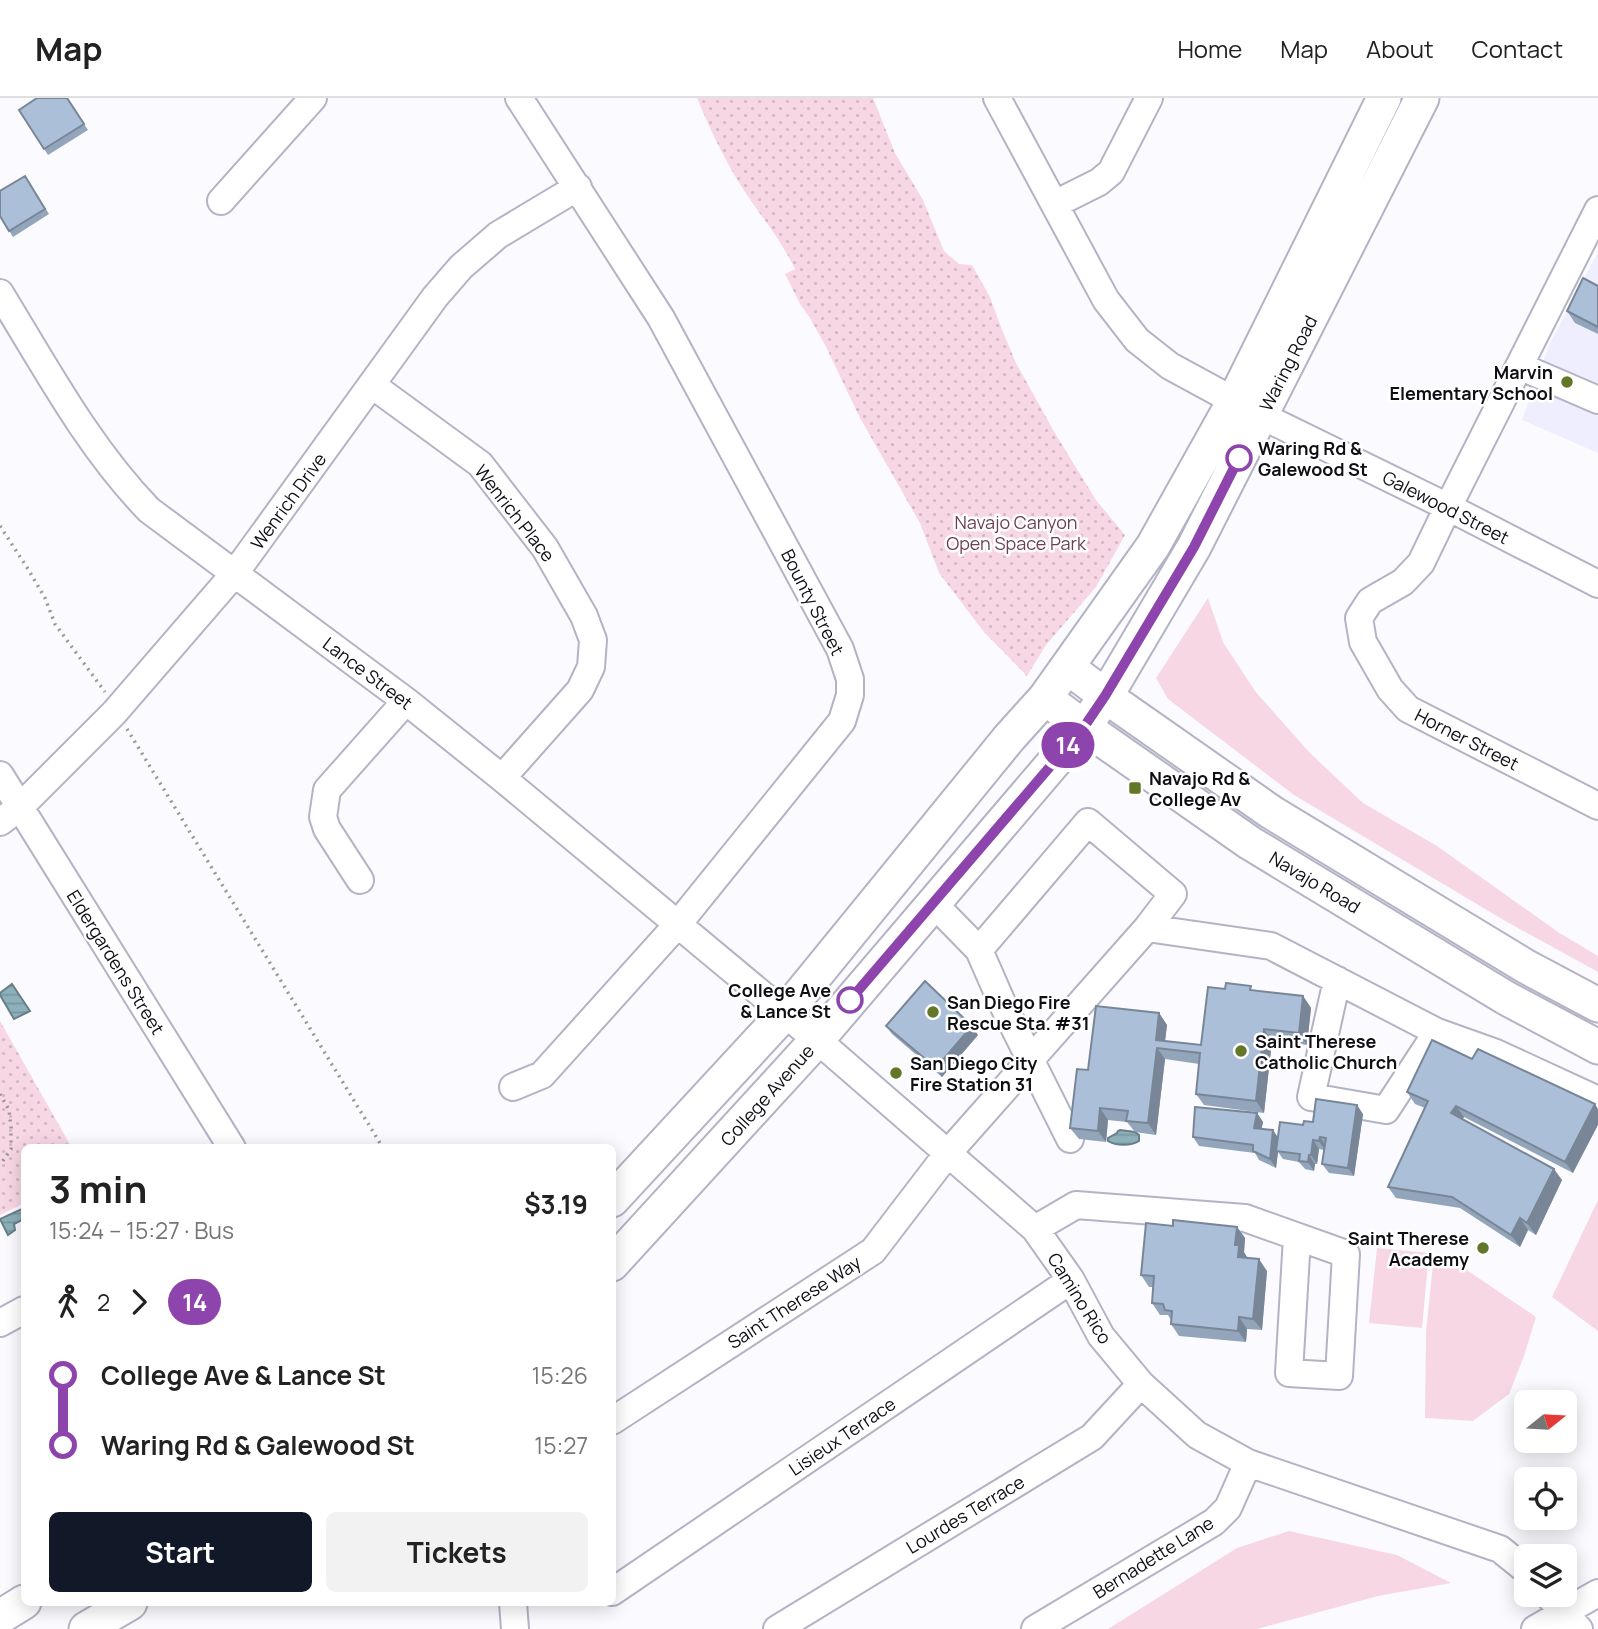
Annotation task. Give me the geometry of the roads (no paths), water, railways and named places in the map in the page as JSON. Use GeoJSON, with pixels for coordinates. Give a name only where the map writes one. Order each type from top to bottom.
{"type":"FeatureCollection","features":[{"type":"Feature","properties":{"kind":"main road","name":"Waring Road"},"geometry":{"type":"LineString","coordinates":[[1105,696],[1194,547],[1227,480],[1248,409],[1384,98]]}},
{"type":"Feature","properties":{"kind":"main road","name":"Waring Road"},"geometry":{"type":"LineString","coordinates":[[1067,667],[1248,409],[1422,98]]}},
{"type":"Feature","properties":{"kind":"main road","name":"Navajo Road"},"geometry":{"type":"LineString","coordinates":[[1067,667],[1271,812],[1525,966],[1598,1005]]}},
{"type":"Feature","properties":{"kind":"main road"},"geometry":{"type":"LineString","coordinates":[[616,1196],[784,1014],[1045,698],[1067,667]]}},
{"type":"Feature","properties":{"kind":"main road","name":"College Avenue"},"geometry":{"type":"LineString","coordinates":[[616,1260],[817,1040],[1084,727],[1105,696]]}},
{"type":"Feature","properties":{"kind":"main road","name":"Navajo Road"},"geometry":{"type":"LineString","coordinates":[[1045,698],[1250,842],[1506,998],[1598,1047]]}},
{"type":"Feature","properties":{"kind":"main road"},"geometry":{"type":"LineString","coordinates":[[0,1617],[21,1604]]}},
{"type":"Feature","properties":{"kind":"main road"},"geometry":{"type":"LineString","coordinates":[[86,1629],[125,1606]]}},
{"type":"Feature","properties":{"kind":"street"},"geometry":{"type":"LineString","coordinates":[[220,201],[313,98]]}},
{"type":"Feature","properties":{"kind":"street","name":"Bounty Street"},"geometry":{"type":"LineString","coordinates":[[513,1087],[542,1075],[678,925],[842,721],[850,695],[850,679],[840,649],[661,318],[519,98]]}},
{"type":"Feature","properties":{"kind":"street","name":"Galewood Street"},"geometry":{"type":"LineString","coordinates":[[997,98],[1106,300],[1137,340],[1170,366],[1248,409],[1598,584]]}},
{"type":"Feature","properties":{"kind":"street"},"geometry":{"type":"LineString","coordinates":[[1055,204],[1100,182],[1111,172],[1149,98]]}},
{"type":"Feature","properties":{"kind":"street","name":"Wenrich Drive"},"geometry":{"type":"LineString","coordinates":[[10,815],[116,711],[235,573],[435,297],[461,267],[498,235],[578,187]]}},
{"type":"Feature","properties":{"kind":"street"},"geometry":{"type":"LineString","coordinates":[[1448,507],[1598,210]]}},
{"type":"Feature","properties":{"kind":"street","name":"Lance Street"},"geometry":{"type":"LineString","coordinates":[[0,293],[87,436],[124,485],[149,510],[406,701],[784,1014]]}},
{"type":"Feature","properties":{"kind":"street"},"geometry":{"type":"LineString","coordinates":[[1519,366],[1598,400]]}},
{"type":"Feature","properties":{"kind":"street","name":"Wenrich Place"},"geometry":{"type":"LineString","coordinates":[[372,385],[480,464],[545,548],[584,616],[593,640],[591,667],[580,690],[502,778]]}},
{"type":"Feature","properties":{"kind":"street","name":"Horner Street"},"geometry":{"type":"LineString","coordinates":[[1448,507],[1422,562],[1404,582],[1370,601],[1359,618],[1363,642],[1390,689],[1408,709],[1598,806]]}},
{"type":"Feature","properties":{"kind":"street"},"geometry":{"type":"LineString","coordinates":[[360,880],[327,829],[323,817],[327,790],[406,701]]}},
{"type":"Feature","properties":{"kind":"street","name":"Eldergardens Street"},"geometry":{"type":"LineString","coordinates":[[0,775],[10,815],[229,1144]]}},
{"type":"Feature","properties":{"kind":"street","name":"Saint Therese Way"},"geometry":{"type":"LineString","coordinates":[[616,1418],[873,1251],[948,1153],[1147,928],[1173,894],[1088,822],[979,950]]}},
{"type":"Feature","properties":{"kind":"street"},"geometry":{"type":"LineString","coordinates":[[933,903],[979,950],[1070,1139]]}},
{"type":"Feature","properties":{"kind":"street"},"geometry":{"type":"LineString","coordinates":[[1147,928],[1270,946],[1437,1032],[1496,1053],[1598,1100]]}},
{"type":"Feature","properties":{"kind":"street"},"geometry":{"type":"LineString","coordinates":[[1337,980],[1311,1097],[1386,1110],[1437,1032]]}},
{"type":"Feature","properties":{"kind":"street","name":"Camino Rico"},"geometry":{"type":"LineString","coordinates":[[784,1014],[1035,1229],[1071,1280],[1101,1336],[1141,1384],[1197,1435],[1248,1463],[1500,1549],[1514,1560]]}},
{"type":"Feature","properties":{"kind":"street"},"geometry":{"type":"LineString","coordinates":[[1035,1229],[1076,1205],[1245,1218],[1346,1254],[1339,1376],[1289,1373],[1297,1237]]}},
{"type":"Feature","properties":{"kind":"street","name":"Lisieux Terrace"},"geometry":{"type":"LineString","coordinates":[[616,1589],[1071,1280]]}},
{"type":"Feature","properties":{"kind":"street"},"geometry":{"type":"LineString","coordinates":[[0,1323],[21,1312]]}},
{"type":"Feature","properties":{"kind":"street","name":"Lourdes Terrace"},"geometry":{"type":"LineString","coordinates":[[777,1629],[1092,1437],[1141,1384]]}},
{"type":"Feature","properties":{"kind":"street","name":"Bernadette Lane"},"geometry":{"type":"LineString","coordinates":[[1035,1629],[1214,1522],[1228,1508],[1248,1463]]}},
{"type":"Feature","properties":{"kind":"street"},"geometry":{"type":"LineString","coordinates":[[1535,1629],[1598,1593]]}},
{"type":"Feature","properties":{"kind":"street"},"geometry":{"type":"LineString","coordinates":[[513,1606],[515,1629]]}},
{"type":"Feature","properties":{"kind":"place","name":"Marvin Elementary School"},"geometry":{"type":"Point","coordinates":[1567,382]}},
{"type":"Feature","properties":{"kind":"place","name":"Waring Rd & Galewood St"},"geometry":{"type":"Point","coordinates":[1239,458]}},
{"type":"Feature","properties":{"kind":"place","name":"Navajo Rd & College Av"},"geometry":{"type":"Point","coordinates":[1135,788]}},
{"type":"Feature","properties":{"kind":"place","name":"College Ave & Lance St"},"geometry":{"type":"Point","coordinates":[850,1000]}},
{"type":"Feature","properties":{"kind":"place","name":"San Diego Fire Rescue Sta. #31"},"geometry":{"type":"Point","coordinates":[933,1012]}},
{"type":"Feature","properties":{"kind":"place","name":"Saint Therese Catholic Church"},"geometry":{"type":"Point","coordinates":[1241,1051]}},
{"type":"Feature","properties":{"kind":"place","name":"San Diego City Fire Station 31"},"geometry":{"type":"Point","coordinates":[896,1073]}},
{"type":"Feature","properties":{"kind":"place","name":"Saint Therese Academy"},"geometry":{"type":"Point","coordinates":[1483,1248]}},
{"type":"Feature","properties":{"kind":"park label","name":"Navajo Canyon Open Space Park"},"geometry":{"type":"Point","coordinates":[1016,532]}}]}
